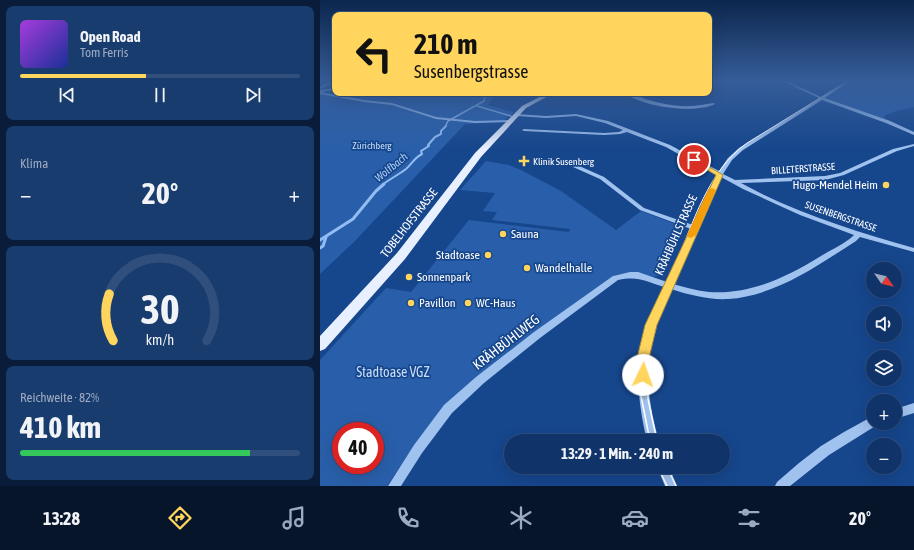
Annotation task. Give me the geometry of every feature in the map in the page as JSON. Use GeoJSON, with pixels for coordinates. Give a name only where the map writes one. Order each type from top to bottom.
{"type":"FeatureCollection","features":[{"type":"Feature","properties":{"kind":"main road","name":"TOBELHOFSTRASSE"},"geometry":{"type":"LineString","coordinates":[[320,345],[401,256],[468,167],[514,118],[530,104]]}},
{"type":"Feature","properties":{"kind":"street","name":"SUSENBERGSTRASSE"},"geometry":{"type":"LineString","coordinates":[[389,104],[436,118],[463,122],[514,118],[587,117],[627,130],[677,151],[719,175],[802,214],[859,234],[914,250]]}},
{"type":"Feature","properties":{"kind":"street"},"geometry":{"type":"LineString","coordinates":[[660,104],[676,108],[689,108],[712,104]]}},
{"type":"Feature","properties":{"kind":"street","name":"KRÄHBÜHLSTRASSE"},"geometry":{"type":"LineString","coordinates":[[652,434],[645,405],[643,363],[646,344],[651,325],[719,175],[730,159],[741,149],[812,104]]}},
{"type":"Feature","properties":{"kind":"street"},"geometry":{"type":"LineString","coordinates":[[837,104],[882,120],[914,134]]}},
{"type":"Feature","properties":{"kind":"street"},"geometry":{"type":"LineString","coordinates":[[524,130],[604,134],[620,133],[627,130]]}},
{"type":"Feature","properties":{"kind":"street","name":"BILLETERSTRASSE"},"geometry":{"type":"LineString","coordinates":[[736,182],[825,178],[842,174],[895,150],[914,145]]}},
{"type":"Feature","properties":{"kind":"street"},"geometry":{"type":"LineString","coordinates":[[575,166],[602,178],[642,210],[694,228]]}},
{"type":"Feature","properties":{"kind":"street","name":"KRÄHBÜHLWEG"},"geometry":{"type":"LineString","coordinates":[[394,486],[418,448],[448,409],[480,380],[537,335],[616,278],[630,274],[638,275],[685,290],[710,295],[735,294],[763,288],[789,277],[854,239],[859,234]]}},
{"type":"Feature","properties":{"kind":"street"},"geometry":{"type":"LineString","coordinates":[[902,412],[914,408]]}},
{"type":"Feature","properties":{"kind":"street"},"geometry":{"type":"LineString","coordinates":[[781,486],[802,467],[838,440],[866,425]]}},
{"type":"Feature","properties":{"kind":"street"},"geometry":{"type":"LineString","coordinates":[[666,474],[671,486]]}},
{"type":"Feature","properties":{"kind":"green space","name":"Zürichberg"},"geometry":{"type":"Polygon","coordinates":[[[320,104],[489,104],[488,105],[514,112],[502,122],[465,124],[355,241],[320,274],[320,104]]]}},
{"type":"Feature","properties":{"kind":"green space"},"geometry":{"type":"Polygon","coordinates":[[[842,104],[914,104],[914,107],[896,111],[884,116],[886,119],[901,126],[842,104]]]}},
{"type":"Feature","properties":{"kind":"green space","name":"Stadtoase VGZ"},"geometry":{"type":"Polygon","coordinates":[[[486,161],[509,165],[561,191],[616,230],[641,211],[680,226],[684,229],[661,275],[653,277],[633,272],[615,275],[510,350],[477,377],[420,437],[387,486],[320,486],[320,360],[386,288],[411,292],[469,220],[569,232],[570,229],[492,220],[497,212],[483,211],[495,193],[460,190],[486,161]]]}},
{"type":"Feature","properties":{"kind":"waterway","name":"Wolfbach"},"geometry":{"type":"LineString","coordinates":[[445,127],[448,121],[479,104]]}},
{"type":"Feature","properties":{"kind":"waterway"},"geometry":{"type":"LineString","coordinates":[[477,106],[511,116]]}},
{"type":"Feature","properties":{"kind":"waterway","name":"Wolfbach"},"geometry":{"type":"LineString","coordinates":[[382,185],[408,167],[417,157],[422,154],[421,151],[429,146],[428,145],[435,137],[441,134],[441,131],[445,127]]}},
{"type":"Feature","properties":{"kind":"waterway","name":"Wolfbach"},"geometry":{"type":"LineString","coordinates":[[320,240],[353,219],[376,191],[384,184]]}},
{"type":"Feature","properties":{"kind":"waterway"},"geometry":{"type":"LineString","coordinates":[[320,248],[323,246],[326,237]]}},
{"type":"Feature","properties":{"kind":"tram line"},"geometry":{"type":"LineString","coordinates":[[640,359],[649,322],[703,199],[722,168],[733,155],[747,143],[811,104]]}},
{"type":"Feature","properties":{"kind":"tram line"},"geometry":{"type":"LineString","coordinates":[[688,248],[712,196]]}},
{"type":"Feature","properties":{"kind":"tram line"},"geometry":{"type":"LineString","coordinates":[[647,359],[653,327]]}},
{"type":"Feature","properties":{"kind":"tram line"},"geometry":{"type":"LineString","coordinates":[[640,359],[641,396],[649,434]]}},
{"type":"Feature","properties":{"kind":"tram line"},"geometry":{"type":"LineString","coordinates":[[647,359],[648,399],[656,434]]}},
{"type":"Feature","properties":{"kind":"tram line"},"geometry":{"type":"LineString","coordinates":[[661,474],[667,486]]}},
{"type":"Feature","properties":{"kind":"tram line"},"geometry":{"type":"LineString","coordinates":[[670,474],[676,486]]}},
{"type":"Feature","properties":{"kind":"slow traffic"},"geometry":{"type":"LineString","coordinates":[[691,235],[712,190]]}},
{"type":"Feature","properties":{"kind":"place","name":"Klinik Susenberg"},"geometry":{"type":"Point","coordinates":[524,161]}},
{"type":"Feature","properties":{"kind":"place","name":"Hugo-Mendel Heim"},"geometry":{"type":"Point","coordinates":[886,185]}},
{"type":"Feature","properties":{"kind":"place","name":"Sauna"},"geometry":{"type":"Point","coordinates":[503,234]}},
{"type":"Feature","properties":{"kind":"place","name":"Stadtoase"},"geometry":{"type":"Point","coordinates":[488,255]}},
{"type":"Feature","properties":{"kind":"place","name":"Wandelhalle"},"geometry":{"type":"Point","coordinates":[527,268]}},
{"type":"Feature","properties":{"kind":"place","name":"Sonnenpark"},"geometry":{"type":"Point","coordinates":[409,277]}},
{"type":"Feature","properties":{"kind":"place","name":"Pavillon"},"geometry":{"type":"Point","coordinates":[411,303]}},
{"type":"Feature","properties":{"kind":"place","name":"WC-Haus"},"geometry":{"type":"Point","coordinates":[468,303]}},
{"type":"Feature","properties":{"kind":"route"},"geometry":{"type":"LineString","coordinates":[[643,375],[644,354],[651,325],[719,175],[694,160]]}}]}
